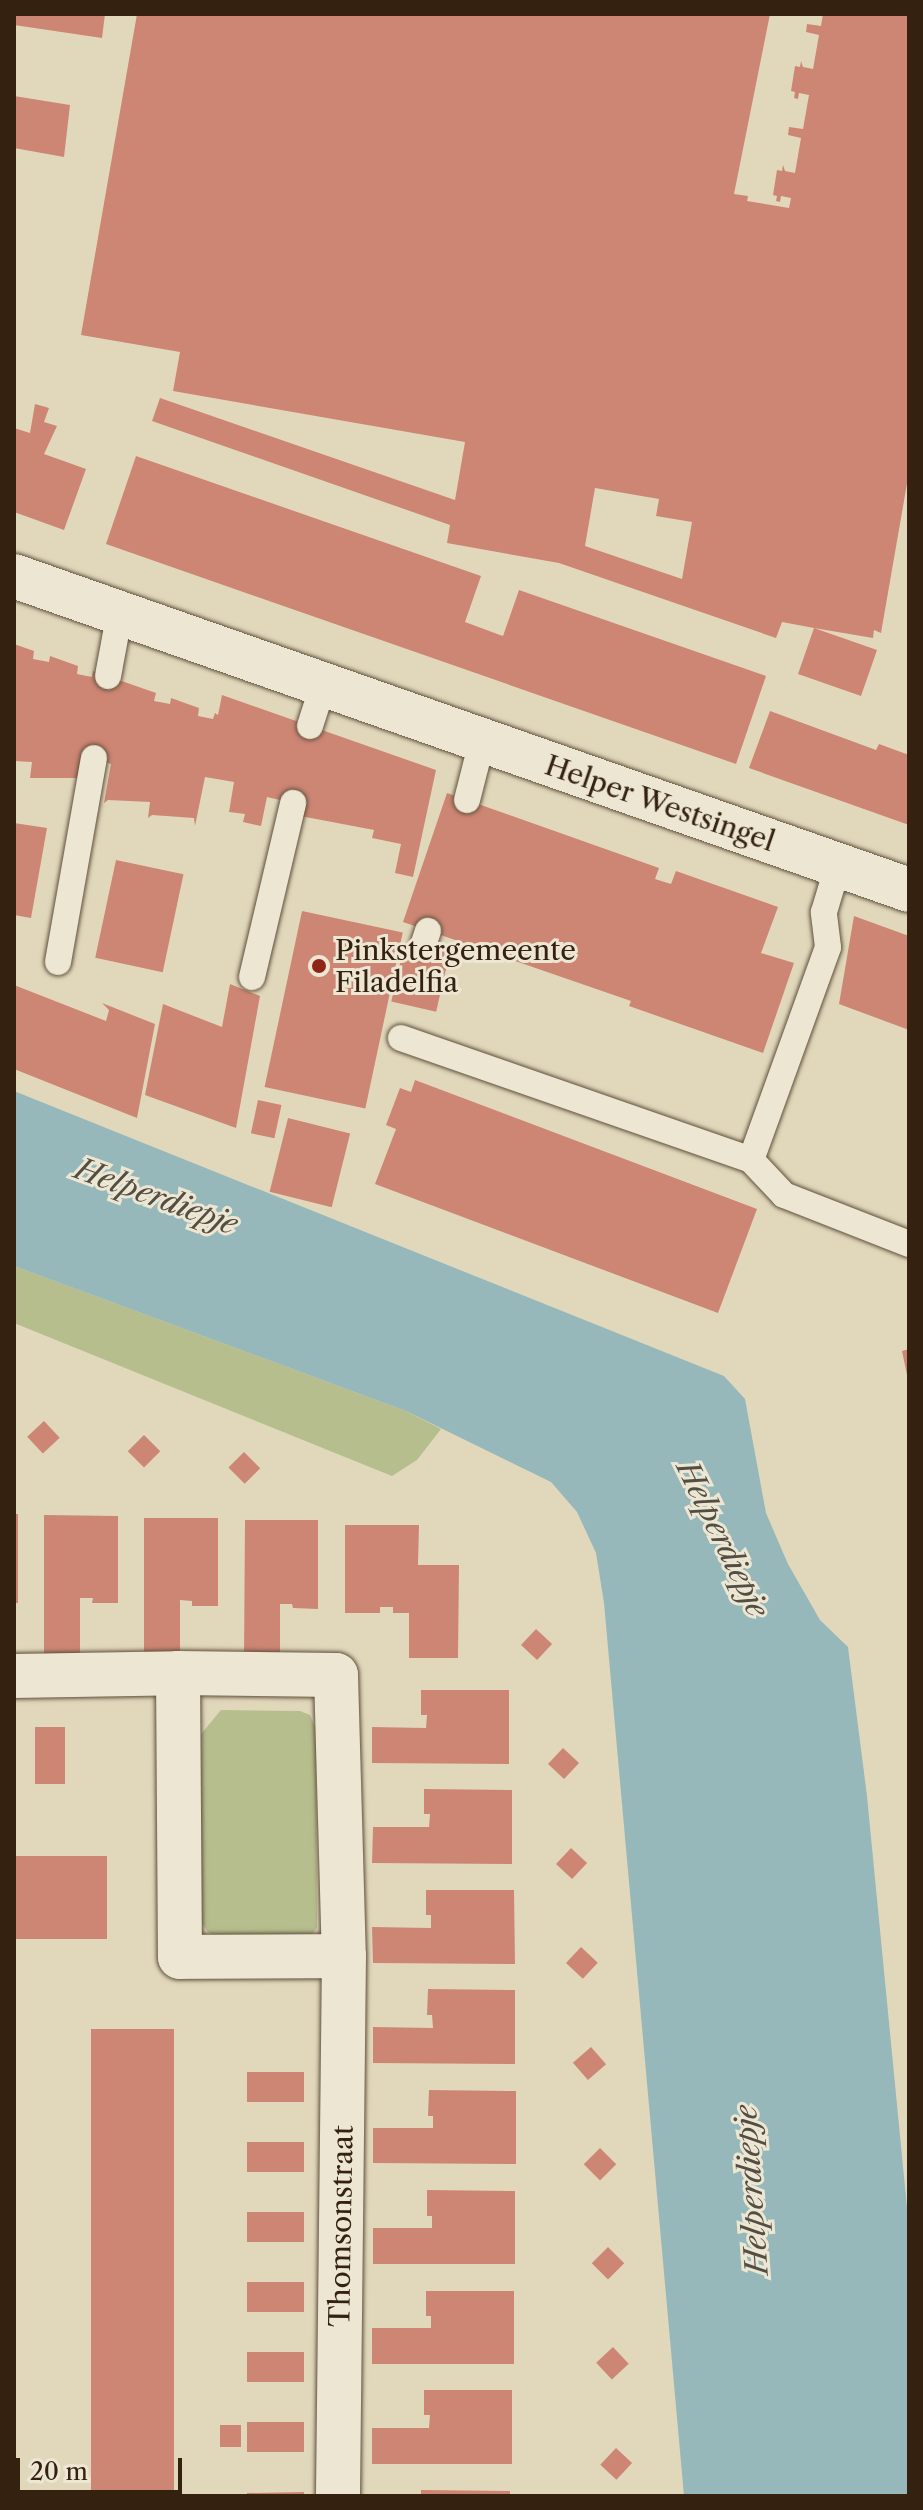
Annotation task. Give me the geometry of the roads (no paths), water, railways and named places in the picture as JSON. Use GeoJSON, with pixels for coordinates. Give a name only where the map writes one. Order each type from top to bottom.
{"type":"FeatureCollection","features":[{"type":"Feature","properties":{"kind":"street","name":"Helper Westsingel"},"geometry":{"type":"LineString","coordinates":[[14,576],[324,682],[482,741],[909,890]]}},
{"type":"Feature","properties":{"kind":"street","name":"Thomsonstraat"},"geometry":{"type":"LineString","coordinates":[[14,1676],[178,1673],[336,1675],[344,1956],[338,2496]]}},
{"type":"Feature","properties":{"kind":"street"},"geometry":{"type":"LineString","coordinates":[[178,1673],[180,1957],[344,1956]]}},
{"type":"Feature","properties":{"kind":"lane"},"geometry":{"type":"LineString","coordinates":[[108,676],[120,611]]}},
{"type":"Feature","properties":{"kind":"lane"},"geometry":{"type":"LineString","coordinates":[[310,726],[324,682]]}},
{"type":"Feature","properties":{"kind":"lane"},"geometry":{"type":"LineString","coordinates":[[467,800],[482,741]]}},
{"type":"Feature","properties":{"kind":"lane"},"geometry":{"type":"LineString","coordinates":[[58,962],[94,758]]}},
{"type":"Feature","properties":{"kind":"lane"},"geometry":{"type":"LineString","coordinates":[[252,977],[293,803]]}},
{"type":"Feature","properties":{"kind":"lane"},"geometry":{"type":"LineString","coordinates":[[751,1160],[828,947],[824,912],[838,865]]}},
{"type":"Feature","properties":{"kind":"lane"},"geometry":{"type":"LineString","coordinates":[[401,1038],[751,1160],[784,1195],[909,1244]]}},
{"type":"Feature","properties":{"kind":"water","name":"Helperdiepje"},"geometry":{"type":"Polygon","coordinates":[[[14,1091],[724,1376],[745,1399],[766,1513],[788,1564],[820,1620],[848,1647],[867,1796],[909,2228],[909,2496],[684,2496],[604,1603],[596,1553],[577,1512],[551,1482],[406,1411],[14,1266],[14,1091]]]}},
{"type":"Feature","properties":{"kind":"place","name":"Pinkstergemeente Filadelfia"},"geometry":{"type":"Point","coordinates":[319,966]}}]}
